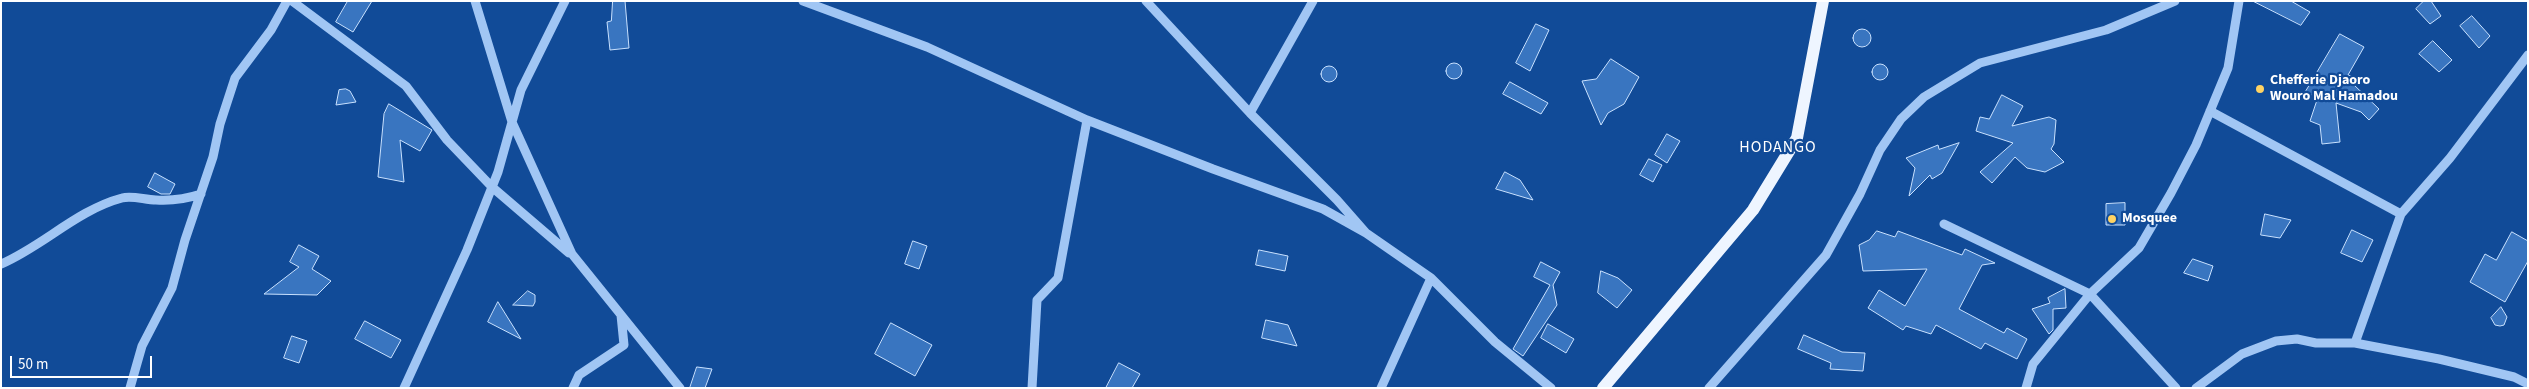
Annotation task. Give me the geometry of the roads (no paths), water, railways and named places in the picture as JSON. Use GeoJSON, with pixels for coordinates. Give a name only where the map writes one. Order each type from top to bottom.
{"type":"FeatureCollection","features":[{"type":"Feature","properties":{"kind":"main road"},"geometry":{"type":"LineString","coordinates":[[1603,388],[1753,210],[1797,138],[1823,1]]}},
{"type":"Feature","properties":{"kind":"street"},"geometry":{"type":"LineString","coordinates":[[130,388],[142,346],[172,288],[235,78],[271,30],[286,1]]}},
{"type":"Feature","properties":{"kind":"street"},"geometry":{"type":"LineString","coordinates":[[292,1],[406,86],[447,140],[492,187],[572,254],[680,388]]}},
{"type":"Feature","properties":{"kind":"street"},"geometry":{"type":"LineString","coordinates":[[475,1],[512,122],[572,254]]}},
{"type":"Feature","properties":{"kind":"street"},"geometry":{"type":"LineString","coordinates":[[404,388],[467,250],[492,187],[521,90],[565,1]]}},
{"type":"Feature","properties":{"kind":"street"},"geometry":{"type":"LineString","coordinates":[[803,1],[927,47],[1087,120],[1213,170],[1323,209],[1366,233],[1431,278],[1495,342],[1551,388]]}},
{"type":"Feature","properties":{"kind":"street"},"geometry":{"type":"LineString","coordinates":[[1146,1],[1250,113],[1337,200],[1366,233]]}},
{"type":"Feature","properties":{"kind":"street"},"geometry":{"type":"LineString","coordinates":[[1250,113],[1313,1]]}},
{"type":"Feature","properties":{"kind":"street"},"geometry":{"type":"LineString","coordinates":[[1709,388],[1826,255],[1857,201],[1880,150],[1901,119],[1924,97],[1980,63],[2106,30],[2175,1]]}},
{"type":"Feature","properties":{"kind":"street"},"geometry":{"type":"LineString","coordinates":[[2026,388],[2033,364],[2090,294],[2139,248],[2196,145],[2228,68],[2239,1]]}},
{"type":"Feature","properties":{"kind":"street"},"geometry":{"type":"LineString","coordinates":[[2355,343],[2401,214],[2450,158],[2528,55]]}},
{"type":"Feature","properties":{"kind":"street"},"geometry":{"type":"LineString","coordinates":[[2210,111],[2401,214]]}},
{"type":"Feature","properties":{"kind":"street"},"geometry":{"type":"LineString","coordinates":[[1032,388],[1038,300],[1058,278],[1087,120]]}},
{"type":"Feature","properties":{"kind":"street"},"geometry":{"type":"LineString","coordinates":[[1,264],[16,258],[99,205],[124,197],[183,200],[201,194]]}},
{"type":"Feature","properties":{"kind":"street"},"geometry":{"type":"LineString","coordinates":[[1944,224],[2090,294],[2176,388]]}},
{"type":"Feature","properties":{"kind":"street"},"geometry":{"type":"LineString","coordinates":[[1381,388],[1431,278]]}},
{"type":"Feature","properties":{"kind":"street"},"geometry":{"type":"LineString","coordinates":[[573,388],[579,375],[624,345],[622,315]]}},
{"type":"Feature","properties":{"kind":"street"},"geometry":{"type":"LineString","coordinates":[[2196,388],[2242,354],[2276,341],[2297,339],[2316,344],[2355,343],[2439,360],[2514,378],[2528,384]]}},
{"type":"Feature","properties":{"kind":"place","name":"Chefferie Djaoro Wouro Mal Hamadou"},"geometry":{"type":"Point","coordinates":[2260,89]}},
{"type":"Feature","properties":{"kind":"place","name":"Mosquee"},"geometry":{"type":"Point","coordinates":[2112,219]}},
{"type":"Feature","properties":{"kind":"district","name":"HODANGO"},"geometry":{"type":"Point","coordinates":[1778,148]}}]}
